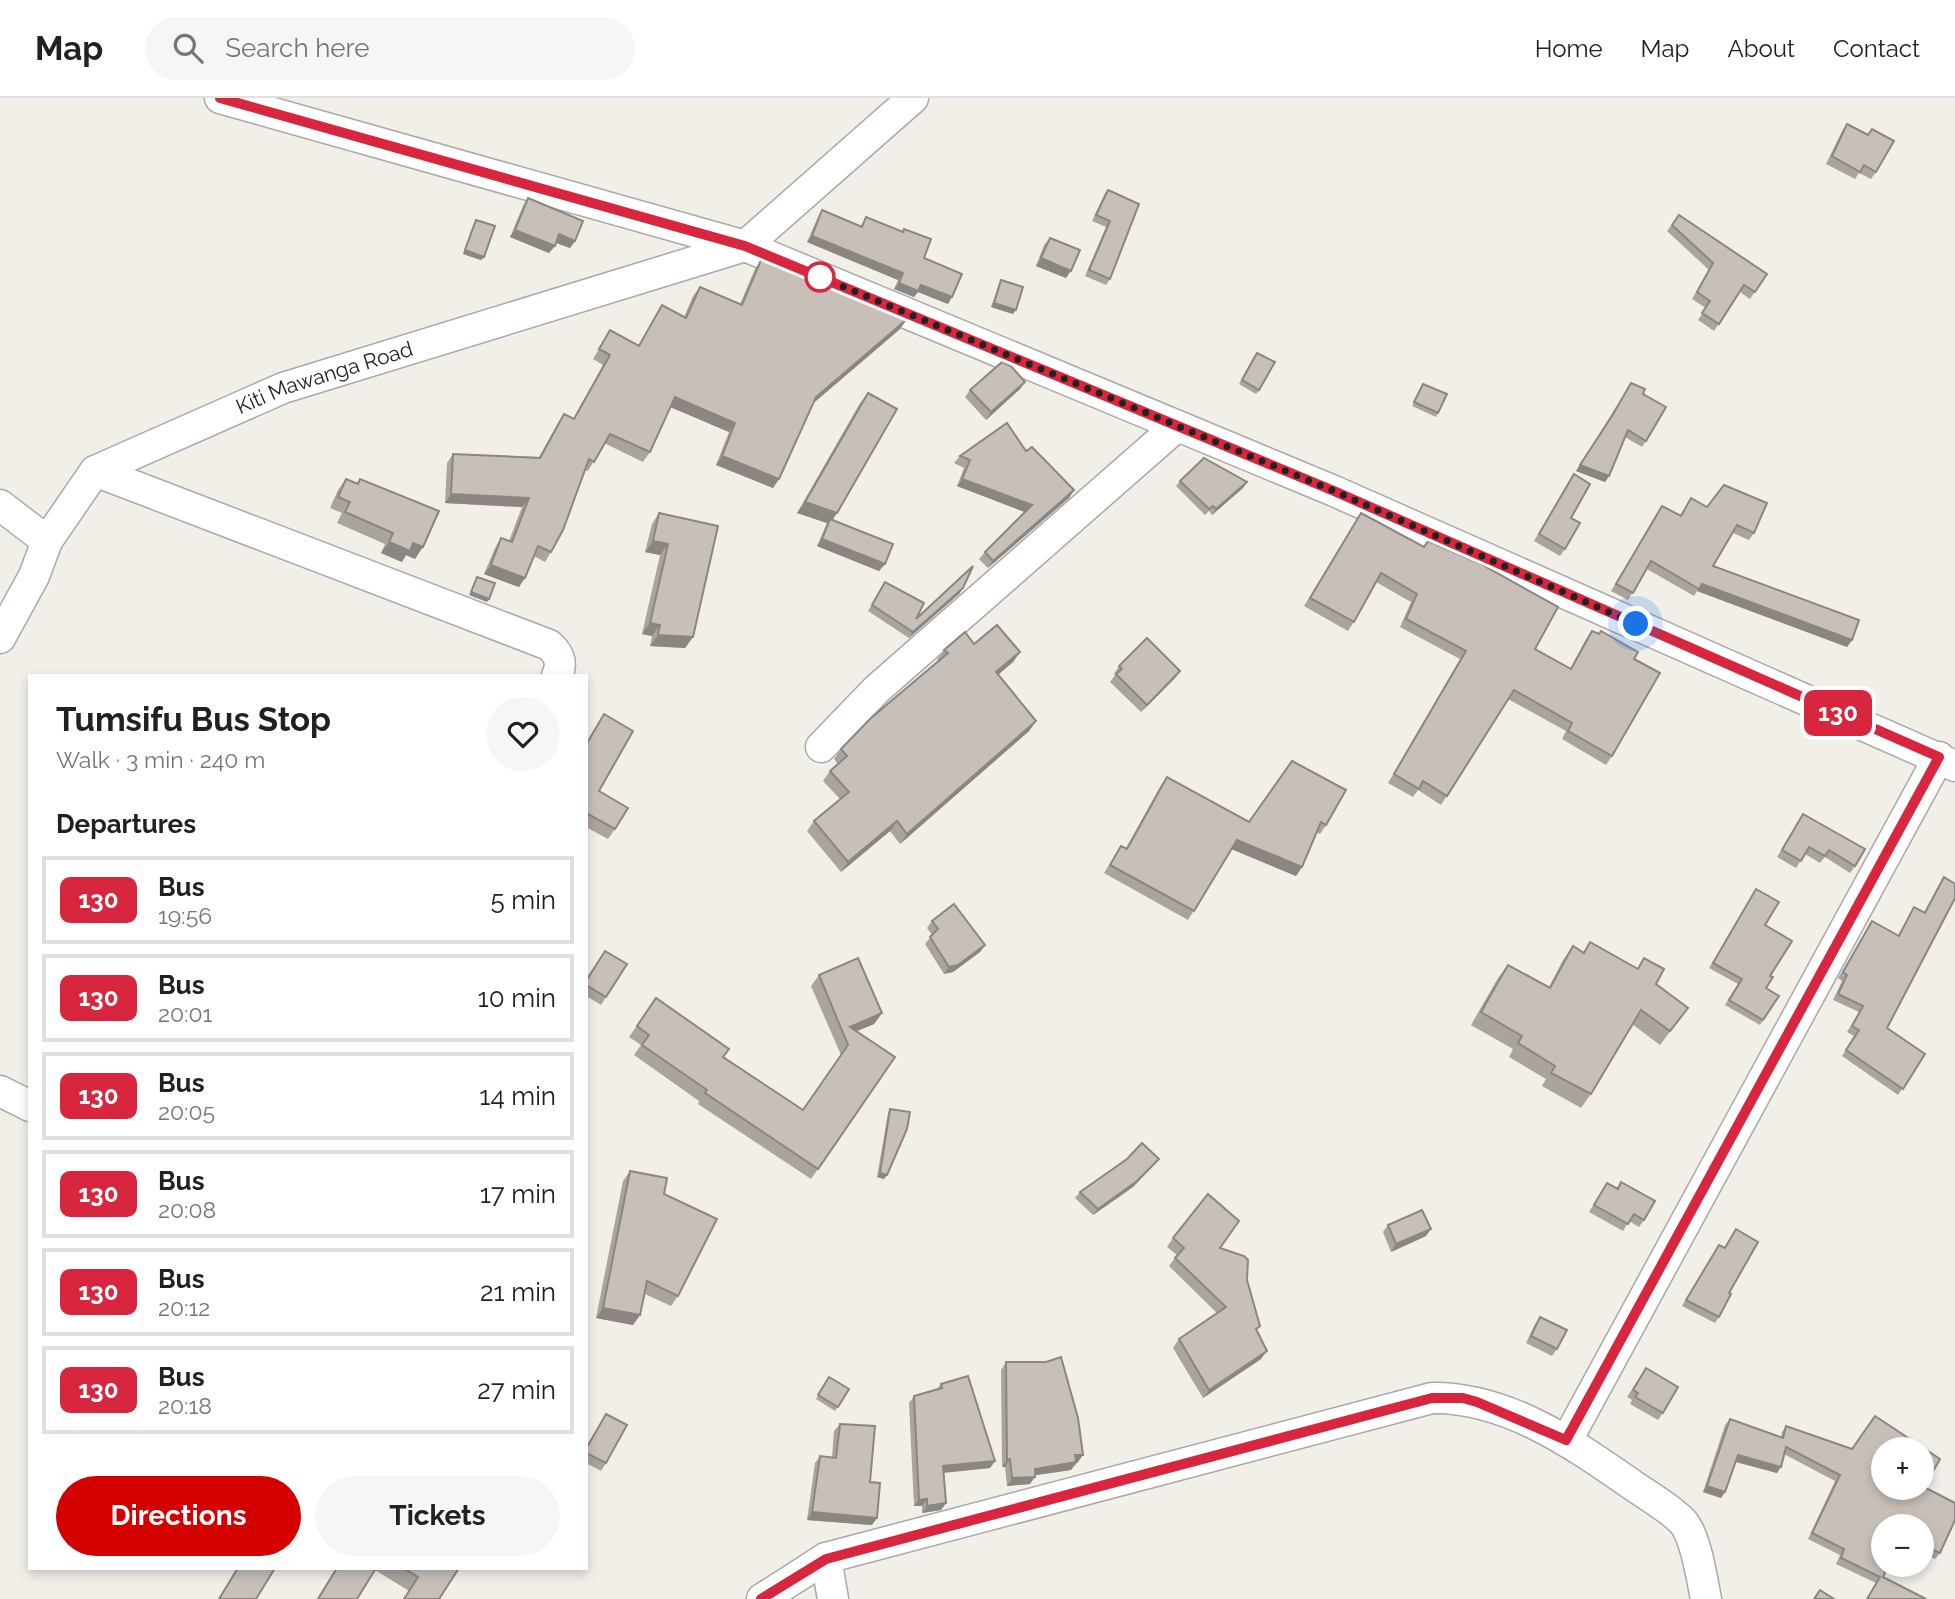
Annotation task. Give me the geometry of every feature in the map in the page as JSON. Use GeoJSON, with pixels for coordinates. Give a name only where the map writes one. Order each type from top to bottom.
{"type":"FeatureCollection","features":[{"type":"Feature","properties":{"kind":"street"},"geometry":{"type":"LineString","coordinates":[[220,98],[745,246],[1334,491],[1947,762],[1566,1440]]}},
{"type":"Feature","properties":{"kind":"street"},"geometry":{"type":"LineString","coordinates":[[745,246],[914,98]]}},
{"type":"Feature","properties":{"kind":"street","name":"Kiti Mawanga Road"},"geometry":{"type":"LineString","coordinates":[[94,471],[283,388],[745,246]]}},
{"type":"Feature","properties":{"kind":"street"},"geometry":{"type":"LineString","coordinates":[[821,747],[877,689],[1176,427]]}},
{"type":"Feature","properties":{"kind":"street"},"geometry":{"type":"LineString","coordinates":[[0,638],[34,576],[47,541],[94,471],[549,645],[558,653],[561,667],[559,674]]}},
{"type":"Feature","properties":{"kind":"street"},"geometry":{"type":"LineString","coordinates":[[0,505],[47,541]]}},
{"type":"Feature","properties":{"kind":"street"},"geometry":{"type":"LineString","coordinates":[[0,1091],[28,1105]]}},
{"type":"Feature","properties":{"kind":"street"},"geometry":{"type":"LineString","coordinates":[[761,1599],[826,1559],[1432,1398],[1463,1398],[1566,1440],[1685,1524],[1699,1563],[1706,1599]]}},
{"type":"Feature","properties":{"kind":"street"},"geometry":{"type":"LineString","coordinates":[[826,1559],[833,1599]]}},
{"type":"Feature","properties":{"kind":"building"},"geometry":{"type":"Polygon","coordinates":[[[1847,124],[1868,135],[1872,129],[1894,141],[1876,172],[1864,165],[1860,172],[1832,156],[1847,124]]]}},
{"type":"Feature","properties":{"kind":"building"},"geometry":{"type":"Polygon","coordinates":[[[1108,190],[1139,204],[1110,279],[1089,270],[1110,221],[1096,215],[1108,190]]]}},
{"type":"Feature","properties":{"kind":"building"},"geometry":{"type":"Polygon","coordinates":[[[528,198],[583,221],[575,241],[559,234],[555,246],[515,230],[528,198]]]}},
{"type":"Feature","properties":{"kind":"building"},"geometry":{"type":"Polygon","coordinates":[[[822,210],[862,227],[866,217],[903,232],[904,229],[931,239],[924,258],[962,274],[952,297],[921,285],[918,291],[899,283],[903,273],[812,236],[822,210]]]}},
{"type":"Feature","properties":{"kind":"building"},"geometry":{"type":"Polygon","coordinates":[[[1679,215],[1767,274],[1755,292],[1744,285],[1719,324],[1702,313],[1710,301],[1697,292],[1713,263],[1672,225],[1679,215]]]}},
{"type":"Feature","properties":{"kind":"building"},"geometry":{"type":"Polygon","coordinates":[[[476,220],[495,226],[484,257],[465,250],[476,220]]]}},
{"type":"Feature","properties":{"kind":"building"},"geometry":{"type":"Polygon","coordinates":[[[1050,238],[1080,250],[1071,271],[1041,258],[1050,238]]]}},
{"type":"Feature","properties":{"kind":"building"},"geometry":{"type":"Polygon","coordinates":[[[761,260],[906,320],[816,397],[779,479],[722,456],[735,423],[675,397],[650,452],[610,434],[594,462],[589,459],[563,530],[551,552],[538,546],[525,578],[491,565],[501,538],[512,542],[529,498],[451,494],[453,454],[540,458],[564,414],[574,419],[610,355],[599,349],[610,330],[639,346],[662,305],[686,318],[700,287],[742,305],[761,260]]]}},
{"type":"Feature","properties":{"kind":"building"},"geometry":{"type":"Polygon","coordinates":[[[1001,280],[1023,287],[1016,310],[994,303],[1001,280]]]}},
{"type":"Feature","properties":{"kind":"building"},"geometry":{"type":"Polygon","coordinates":[[[1257,353],[1275,362],[1259,390],[1242,380],[1257,353]]]}},
{"type":"Feature","properties":{"kind":"building"},"geometry":{"type":"Polygon","coordinates":[[[1002,362],[1011,366],[1025,382],[991,412],[970,390],[1002,362]]]}},
{"type":"Feature","properties":{"kind":"building"},"geometry":{"type":"Polygon","coordinates":[[[1631,383],[1645,389],[1643,394],[1666,407],[1646,441],[1628,430],[1609,476],[1580,465],[1612,416],[1631,383]]]}},
{"type":"Feature","properties":{"kind":"building"},"geometry":{"type":"Polygon","coordinates":[[[1423,384],[1447,394],[1438,413],[1414,402],[1423,384]]]}},
{"type":"Feature","properties":{"kind":"building"},"geometry":{"type":"Polygon","coordinates":[[[868,393],[897,409],[837,513],[805,502],[868,393]]]}},
{"type":"Feature","properties":{"kind":"building"},"geometry":{"type":"Polygon","coordinates":[[[1007,423],[1026,451],[1032,447],[1074,490],[993,561],[985,552],[1032,505],[962,479],[970,460],[960,456],[1007,423]]]}},
{"type":"Feature","properties":{"kind":"building"},"geometry":{"type":"Polygon","coordinates":[[[1204,458],[1247,482],[1216,509],[1213,506],[1209,509],[1180,481],[1204,458]]]}},
{"type":"Feature","properties":{"kind":"building"},"geometry":{"type":"Polygon","coordinates":[[[1574,474],[1590,484],[1571,518],[1580,523],[1565,549],[1539,534],[1574,474]]]}},
{"type":"Feature","properties":{"kind":"building"},"geometry":{"type":"Polygon","coordinates":[[[346,479],[358,484],[360,479],[439,511],[423,547],[413,543],[410,551],[389,542],[393,533],[345,512],[350,502],[338,497],[346,479]]]}},
{"type":"Feature","properties":{"kind":"building"},"geometry":{"type":"Polygon","coordinates":[[[1724,485],[1767,503],[1754,533],[1737,525],[1713,566],[1859,620],[1852,640],[1702,584],[1699,589],[1651,561],[1633,593],[1616,584],[1662,506],[1681,516],[1691,498],[1707,507],[1724,485]]]}},
{"type":"Feature","properties":{"kind":"building"},"geometry":{"type":"Polygon","coordinates":[[[659,513],[718,526],[693,637],[658,635],[660,625],[650,623],[668,544],[653,541],[659,513]]]}},
{"type":"Feature","properties":{"kind":"building"},"geometry":{"type":"Polygon","coordinates":[[[1361,513],[1424,547],[1428,541],[1479,563],[1558,607],[1535,649],[1571,669],[1592,631],[1599,634],[1601,631],[1638,652],[1634,659],[1660,673],[1612,756],[1568,731],[1572,723],[1514,690],[1447,796],[1423,781],[1419,789],[1394,774],[1466,651],[1406,619],[1417,594],[1381,573],[1354,622],[1310,598],[1361,513]]]}},
{"type":"Feature","properties":{"kind":"building"},"geometry":{"type":"Polygon","coordinates":[[[830,519],[893,544],[885,564],[822,539],[830,519]]]}},
{"type":"Feature","properties":{"kind":"building"},"geometry":{"type":"Polygon","coordinates":[[[973,566],[963,588],[913,632],[872,605],[885,582],[924,603],[916,619],[973,566]]]}},
{"type":"Feature","properties":{"kind":"building"},"geometry":{"type":"Polygon","coordinates":[[[477,577],[495,583],[489,599],[471,592],[477,577]]]}},
{"type":"Feature","properties":{"kind":"building"},"geometry":{"type":"Polygon","coordinates":[[[997,625],[1020,652],[996,672],[1036,721],[907,834],[897,821],[848,862],[814,821],[849,792],[830,771],[847,756],[841,749],[871,718],[948,653],[944,650],[965,632],[974,644],[997,625]]]}},
{"type":"Feature","properties":{"kind":"building"},"geometry":{"type":"Polygon","coordinates":[[[1147,638],[1180,671],[1147,705],[1116,674],[1122,669],[1119,666],[1147,638]]]}},
{"type":"Feature","properties":{"kind":"building"},"geometry":{"type":"Polygon","coordinates":[[[604,714],[633,731],[599,791],[628,808],[615,829],[588,814],[588,742],[604,714]]]}},
{"type":"Feature","properties":{"kind":"building"},"geometry":{"type":"Polygon","coordinates":[[[1292,761],[1346,790],[1326,825],[1321,822],[1302,867],[1237,840],[1194,911],[1110,865],[1121,846],[1127,849],[1167,777],[1249,822],[1292,761]]]}},
{"type":"Feature","properties":{"kind":"building"},"geometry":{"type":"Polygon","coordinates":[[[1803,814],[1865,849],[1855,866],[1829,850],[1825,856],[1809,847],[1801,861],[1782,850],[1803,814]]]}},
{"type":"Feature","properties":{"kind":"building"},"geometry":{"type":"Polygon","coordinates":[[[1944,877],[1955,884],[1955,898],[1887,1028],[1925,1054],[1903,1089],[1846,1050],[1859,1030],[1852,1026],[1863,1006],[1838,994],[1847,975],[1843,972],[1872,921],[1899,936],[1914,907],[1925,913],[1944,877]]]}},
{"type":"Feature","properties":{"kind":"building"},"geometry":{"type":"Polygon","coordinates":[[[1756,889],[1779,902],[1765,925],[1792,941],[1770,976],[1773,977],[1766,988],[1779,996],[1763,1020],[1729,1000],[1742,979],[1713,963],[1756,889]]]}},
{"type":"Feature","properties":{"kind":"building"},"geometry":{"type":"Polygon","coordinates":[[[954,904],[985,945],[958,965],[949,967],[930,937],[938,929],[932,921],[954,904]]]}},
{"type":"Feature","properties":{"kind":"building"},"geometry":{"type":"Polygon","coordinates":[[[1590,942],[1638,969],[1644,958],[1664,969],[1656,984],[1688,1008],[1670,1031],[1641,1010],[1591,1094],[1551,1073],[1555,1066],[1518,1043],[1522,1036],[1481,1012],[1508,965],[1550,988],[1573,946],[1584,953],[1590,942]]]}},
{"type":"Feature","properties":{"kind":"building"},"geometry":{"type":"Polygon","coordinates":[[[605,951],[627,964],[606,997],[588,986],[588,978],[605,951]]]}},
{"type":"Feature","properties":{"kind":"building"},"geometry":{"type":"Polygon","coordinates":[[[858,958],[882,1013],[850,1027],[895,1057],[818,1169],[705,1093],[707,1090],[642,1045],[649,1035],[637,1026],[656,998],[729,1049],[723,1057],[803,1110],[848,1045],[819,975],[858,958]]]}},
{"type":"Feature","properties":{"kind":"building"},"geometry":{"type":"Polygon","coordinates":[[[890,1109],[910,1112],[907,1129],[887,1175],[880,1173],[890,1109]]]}},
{"type":"Feature","properties":{"kind":"building"},"geometry":{"type":"Polygon","coordinates":[[[1142,1143],[1159,1159],[1137,1181],[1098,1209],[1080,1192],[1127,1159],[1142,1143]]]}},
{"type":"Feature","properties":{"kind":"building"},"geometry":{"type":"Polygon","coordinates":[[[630,1171],[667,1178],[664,1194],[717,1219],[678,1296],[647,1281],[640,1315],[603,1308],[630,1171]]]}},
{"type":"Feature","properties":{"kind":"building"},"geometry":{"type":"Polygon","coordinates":[[[1621,1182],[1655,1201],[1644,1220],[1634,1214],[1628,1224],[1594,1205],[1607,1183],[1618,1189],[1621,1182]]]}},
{"type":"Feature","properties":{"kind":"building"},"geometry":{"type":"Polygon","coordinates":[[[1208,1194],[1239,1221],[1220,1248],[1244,1256],[1248,1260],[1247,1280],[1260,1326],[1256,1329],[1267,1351],[1209,1390],[1179,1339],[1226,1307],[1175,1258],[1184,1248],[1173,1238],[1208,1194]]]}},
{"type":"Feature","properties":{"kind":"building"},"geometry":{"type":"Polygon","coordinates":[[[1422,1210],[1431,1229],[1396,1244],[1388,1225],[1422,1210]]]}},
{"type":"Feature","properties":{"kind":"building"},"geometry":{"type":"Polygon","coordinates":[[[1736,1229],[1758,1242],[1729,1293],[1731,1294],[1719,1317],[1686,1300],[1719,1245],[1725,1248],[1736,1229]]]}},
{"type":"Feature","properties":{"kind":"building"},"geometry":{"type":"Polygon","coordinates":[[[1540,1317],[1567,1330],[1557,1349],[1531,1336],[1540,1317]]]}},
{"type":"Feature","properties":{"kind":"building"},"geometry":{"type":"Polygon","coordinates":[[[1061,1357],[1078,1418],[1083,1455],[1075,1455],[1076,1462],[1035,1469],[1035,1477],[1012,1478],[1010,1459],[1007,1460],[1006,1362],[1046,1362],[1061,1357]]]}},
{"type":"Feature","properties":{"kind":"building"},"geometry":{"type":"Polygon","coordinates":[[[1646,1368],[1678,1387],[1663,1413],[1635,1397],[1638,1393],[1633,1390],[1646,1368]]]}},
{"type":"Feature","properties":{"kind":"building"},"geometry":{"type":"Polygon","coordinates":[[[968,1376],[995,1461],[943,1466],[946,1503],[927,1506],[927,1499],[919,1500],[914,1396],[942,1388],[941,1384],[968,1376]]]}},
{"type":"Feature","properties":{"kind":"building"},"geometry":{"type":"Polygon","coordinates":[[[829,1377],[849,1389],[838,1407],[818,1395],[829,1377]]]}},
{"type":"Feature","properties":{"kind":"building"},"geometry":{"type":"Polygon","coordinates":[[[606,1414],[627,1425],[606,1463],[588,1454],[588,1446],[606,1414]]]}},
{"type":"Feature","properties":{"kind":"building"},"geometry":{"type":"Polygon","coordinates":[[[1875,1416],[1907,1437],[1871,1437],[1871,1500],[1934,1500],[1934,1492],[1955,1503],[1955,1520],[1940,1553],[1934,1550],[1934,1514],[1871,1514],[1871,1573],[1841,1558],[1844,1549],[1812,1533],[1840,1475],[1786,1447],[1781,1467],[1738,1455],[1725,1492],[1707,1486],[1730,1419],[1783,1438],[1786,1426],[1852,1449],[1875,1416]]]}},
{"type":"Feature","properties":{"kind":"building"},"geometry":{"type":"Polygon","coordinates":[[[840,1424],[875,1426],[870,1482],[880,1483],[877,1518],[812,1512],[820,1456],[836,1458],[840,1424]]]}},
{"type":"Feature","properties":{"kind":"building"},"geometry":{"type":"Polygon","coordinates":[[[1934,1455],[1940,1459],[1934,1470],[1934,1455]]]}},
{"type":"Feature","properties":{"kind":"building"},"geometry":{"type":"Polygon","coordinates":[[[237,1570],[274,1570],[256,1599],[219,1599],[237,1570]]]}},
{"type":"Feature","properties":{"kind":"building"},"geometry":{"type":"Polygon","coordinates":[[[336,1570],[375,1570],[357,1599],[318,1599],[336,1570]]]}},
{"type":"Feature","properties":{"kind":"building"},"geometry":{"type":"Polygon","coordinates":[[[406,1570],[458,1570],[439,1599],[404,1599],[418,1577],[406,1570]]]}},
{"type":"Feature","properties":{"kind":"building"},"geometry":{"type":"Polygon","coordinates":[[[1880,1577],[1883,1577],[1926,1599],[1867,1599],[1880,1577]]]}},
{"type":"Feature","properties":{"kind":"building"},"geometry":{"type":"Polygon","coordinates":[[[1820,1590],[1834,1599],[1814,1599],[1820,1590]]]}},
{"type":"Feature","properties":{"kind":"bus line","name":"130"},"geometry":{"type":"LineString","coordinates":[[220,98],[745,246],[1334,491],[1939,757],[1566,1440],[1477,1402],[1463,1398],[1432,1398],[826,1559],[761,1599]]}},
{"type":"Feature","properties":{"kind":"route"},"geometry":{"type":"LineString","coordinates":[[820,277],[1334,491],[1636,624]]}}]}
